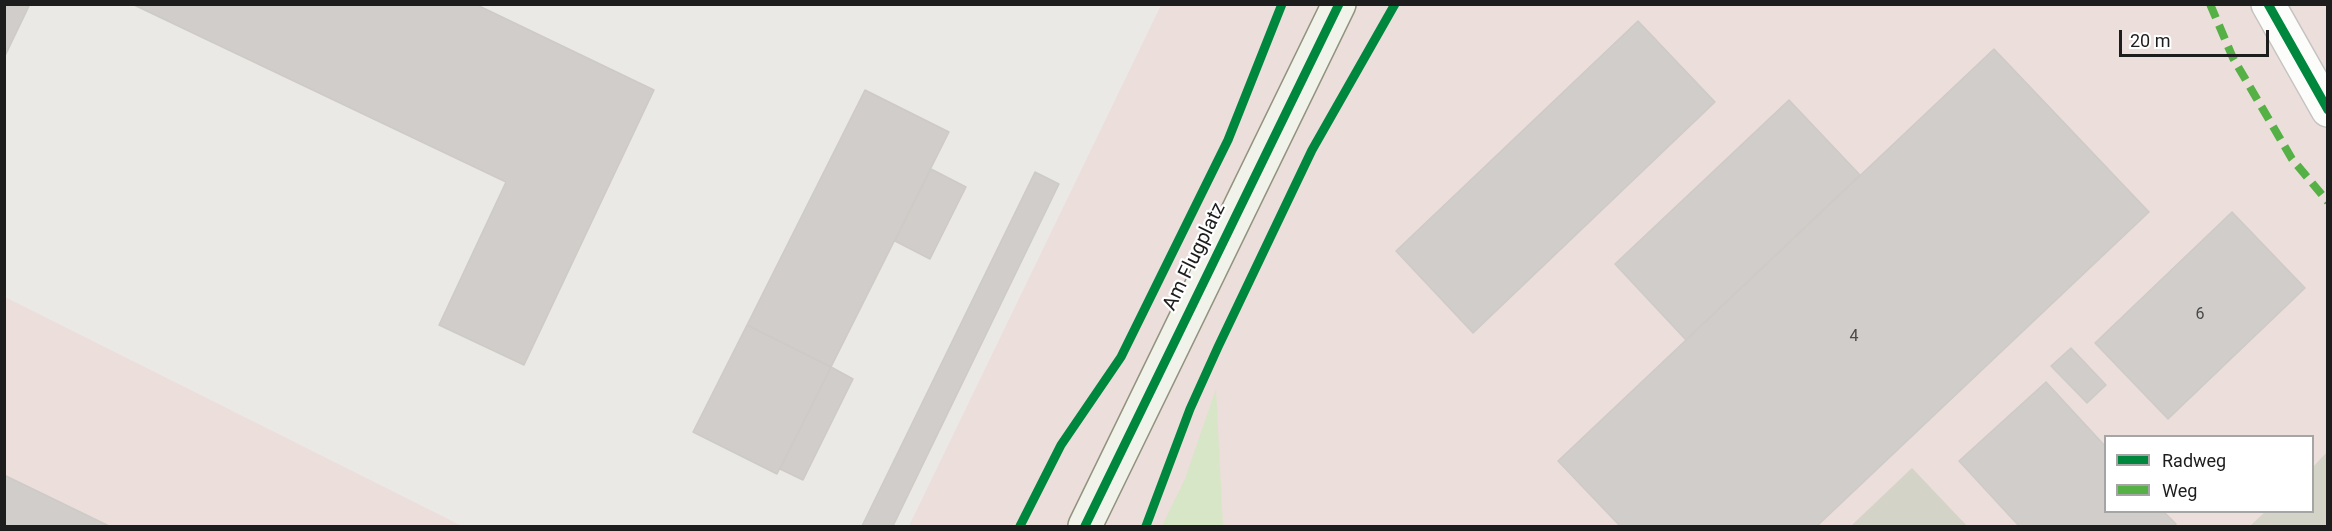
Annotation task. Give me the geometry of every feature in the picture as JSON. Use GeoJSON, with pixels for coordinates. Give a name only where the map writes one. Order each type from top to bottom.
{"type":"FeatureCollection","features":[{"type":"Feature","properties":{"kind":"street","name":"Am Flugplatz"},"geometry":{"type":"LineString","coordinates":[[1085,526],[1339,4]]}},
{"type":"Feature","properties":{"kind":"street"},"geometry":{"type":"LineString","coordinates":[[2268,4],[2328,110]]}},
{"type":"Feature","properties":{"kind":"shaded area"},"geometry":{"type":"Polygon","coordinates":[[[1161,5],[2327,5],[2327,526],[909,526],[1161,5]]]}},
{"type":"Feature","properties":{"kind":"shaded area"},"geometry":{"type":"Polygon","coordinates":[[[5,297],[462,526],[5,526],[5,297]]]}},
{"type":"Feature","properties":{"kind":"shaded area"},"geometry":{"type":"Polygon","coordinates":[[[2327,452],[2327,526],[2250,526],[2264,513],[2314,513],[2314,466],[2327,452]]]}},
{"type":"Feature","properties":{"kind":"shaded area"},"geometry":{"type":"Polygon","coordinates":[[[1912,468],[1967,526],[1851,526],[1912,468]]]}},
{"type":"Feature","properties":{"kind":"green space"},"geometry":{"type":"Polygon","coordinates":[[[1216,389],[1223,526],[1162,526],[1185,479],[1216,389]]]}},
{"type":"Feature","properties":{"kind":"building"},"geometry":{"type":"Polygon","coordinates":[[[4,4],[30,4],[4,58],[4,4]]]}},
{"type":"Feature","properties":{"kind":"building"},"geometry":{"type":"Polygon","coordinates":[[[132,4],[475,4],[654,90],[524,365],[439,325],[506,182],[132,4]]]}},
{"type":"Feature","properties":{"kind":"building"},"geometry":{"type":"Polygon","coordinates":[[[1638,21],[1715,102],[1473,333],[1396,251],[1638,21]]]}},
{"type":"Feature","properties":{"kind":"building"},"geometry":{"type":"Polygon","coordinates":[[[1994,49],[2149,212],[1817,526],[1620,526],[1558,461],[1994,49]]]}},
{"type":"Feature","properties":{"kind":"building"},"geometry":{"type":"Polygon","coordinates":[[[865,90],[949,132],[831,367],[747,325],[865,90]]]}},
{"type":"Feature","properties":{"kind":"building"},"geometry":{"type":"Polygon","coordinates":[[[1789,100],[1860,175],[1686,340],[1615,264],[1789,100]]]}},
{"type":"Feature","properties":{"kind":"building"},"geometry":{"type":"Polygon","coordinates":[[[931,169],[966,187],[930,259],[895,241],[931,169]]]}},
{"type":"Feature","properties":{"kind":"building"},"geometry":{"type":"Polygon","coordinates":[[[1035,172],[1059,184],[893,526],[862,526],[1035,172]]]}},
{"type":"Feature","properties":{"kind":"building"},"geometry":{"type":"Polygon","coordinates":[[[2232,212],[2305,288],[2168,419],[2095,343],[2232,212]]]}},
{"type":"Feature","properties":{"kind":"building"},"geometry":{"type":"Polygon","coordinates":[[[747,325],[831,367],[777,474],[693,432],[747,325]]]}},
{"type":"Feature","properties":{"kind":"building"},"geometry":{"type":"Polygon","coordinates":[[[2071,348],[2106,385],[2087,403],[2051,366],[2071,348]]]}},
{"type":"Feature","properties":{"kind":"building"},"geometry":{"type":"Polygon","coordinates":[[[831,367],[853,379],[803,480],[780,469],[831,367]]]}},
{"type":"Feature","properties":{"kind":"building"},"geometry":{"type":"Polygon","coordinates":[[[2046,382],[2104,445],[2104,513],[2165,513],[2176,524],[2174,526],[2019,526],[1959,461],[2046,382]]]}},
{"type":"Feature","properties":{"kind":"building"},"geometry":{"type":"Polygon","coordinates":[[[4,475],[109,526],[4,526],[4,475]]]}},
{"type":"Feature","properties":{"kind":"marked path"},"geometry":{"type":"LineString","coordinates":[[2210,4],[2233,58],[2292,159],[2328,202]]}},
{"type":"Feature","properties":{"kind":"cycle path"},"geometry":{"type":"LineString","coordinates":[[1020,526],[1061,445],[1121,357],[1228,140],[1282,4]]}},
{"type":"Feature","properties":{"kind":"cycle path"},"geometry":{"type":"LineString","coordinates":[[1085,526],[1339,4]]}},
{"type":"Feature","properties":{"kind":"cycle path"},"geometry":{"type":"LineString","coordinates":[[1146,526],[1190,409],[1218,347],[1312,150],[1395,4]]}},
{"type":"Feature","properties":{"kind":"cycle path"},"geometry":{"type":"LineString","coordinates":[[2268,4],[2328,110]]}}]}
